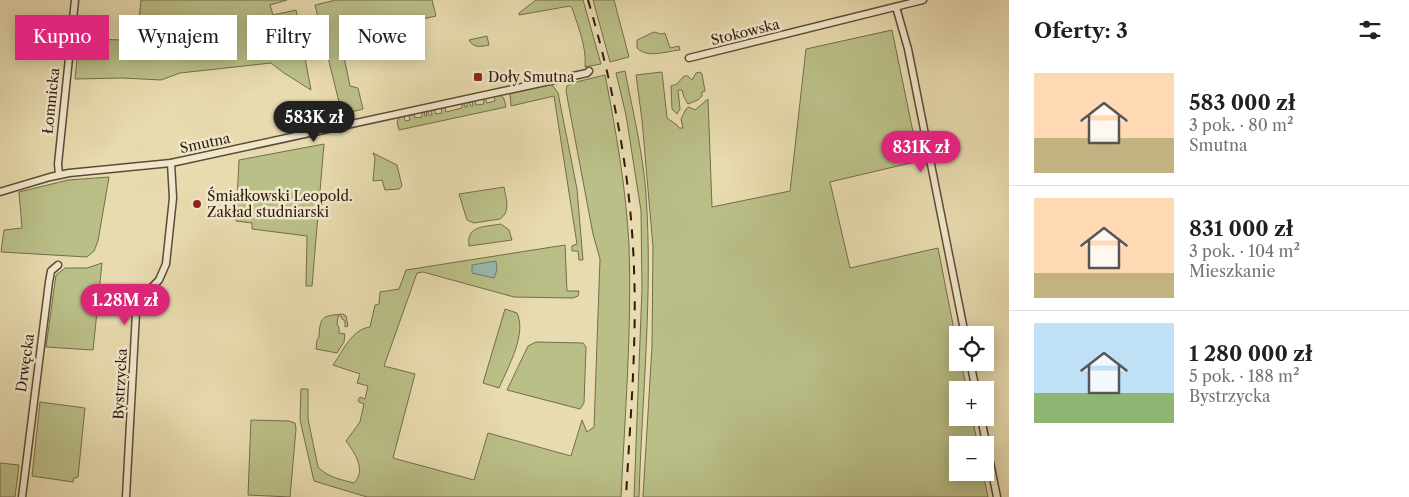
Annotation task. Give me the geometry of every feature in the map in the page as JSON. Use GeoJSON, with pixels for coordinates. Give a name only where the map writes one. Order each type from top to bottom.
{"type":"FeatureCollection","features":[{"type":"Feature","properties":{"kind":"street","name":"Łomnicka"},"geometry":{"type":"LineString","coordinates":[[59,175],[59,155],[75,0]]}},
{"type":"Feature","properties":{"kind":"street","name":"Stokowska"},"geometry":{"type":"LineString","coordinates":[[689,58],[923,0]]}},
{"type":"Feature","properties":{"kind":"street"},"geometry":{"type":"LineString","coordinates":[[896,7],[908,49],[962,326]]}},
{"type":"Feature","properties":{"kind":"street","name":"Smutna"},"geometry":{"type":"LineString","coordinates":[[0,192],[59,175],[171,163],[587,73],[589,71]]}},
{"type":"Feature","properties":{"kind":"street","name":"Bystrzycka"},"geometry":{"type":"LineString","coordinates":[[126,497],[136,313],[141,298],[159,280],[166,264],[173,198],[171,163]]}},
{"type":"Feature","properties":{"kind":"street","name":"Drwęcka"},"geometry":{"type":"LineString","coordinates":[[22,497],[49,282],[51,272],[58,265]]}},
{"type":"Feature","properties":{"kind":"street"},"geometry":{"type":"LineString","coordinates":[[983,426],[998,497]]}},
{"type":"Feature","properties":{"kind":"green space"},"geometry":{"type":"Polygon","coordinates":[[[141,0],[287,0],[270,5],[273,15],[247,15],[247,60],[305,60],[311,90],[271,63],[180,73],[161,80],[122,78],[75,79],[77,60],[109,60],[109,40],[119,40],[119,60],[237,60],[237,15],[140,15],[141,0]]]}},
{"type":"Feature","properties":{"kind":"green space"},"geometry":{"type":"Polygon","coordinates":[[[336,0],[432,0],[436,16],[425,18],[425,15],[339,15],[339,60],[345,60],[350,86],[358,88],[363,109],[347,113],[339,102],[329,60],[329,15],[317,15],[315,5],[336,0]]]}},
{"type":"Feature","properties":{"kind":"green space"},"geometry":{"type":"Polygon","coordinates":[[[536,0],[583,0],[601,64],[585,67],[582,37],[570,6],[519,15],[536,0]]]}},
{"type":"Feature","properties":{"kind":"green space"},"geometry":{"type":"Polygon","coordinates":[[[593,0],[614,0],[629,57],[610,62],[593,0]]]}},
{"type":"Feature","properties":{"kind":"green space"},"geometry":{"type":"Polygon","coordinates":[[[296,10],[297,15],[273,15],[296,10]]]}},
{"type":"Feature","properties":{"kind":"green space"},"geometry":{"type":"Polygon","coordinates":[[[892,30],[919,161],[830,182],[850,268],[938,248],[953,326],[949,326],[949,371],[963,371],[965,381],[949,381],[949,426],[974,426],[976,436],[949,436],[949,481],[985,481],[988,497],[643,497],[652,346],[653,247],[642,120],[636,75],[662,72],[667,118],[679,128],[683,128],[681,119],[686,109],[689,107],[695,110],[708,99],[712,207],[790,191],[806,49],[892,30]]]}},
{"type":"Feature","properties":{"kind":"green space"},"geometry":{"type":"Polygon","coordinates":[[[654,32],[665,33],[670,48],[679,46],[680,50],[652,54],[637,48],[637,40],[654,32]]]}},
{"type":"Feature","properties":{"kind":"green space"},"geometry":{"type":"Polygon","coordinates":[[[487,36],[489,45],[486,46],[475,46],[469,40],[487,36]]]}},
{"type":"Feature","properties":{"kind":"green space"},"geometry":{"type":"Polygon","coordinates":[[[625,71],[643,163],[648,232],[648,308],[639,497],[634,497],[642,288],[641,211],[626,115],[616,73],[625,71]]]}},
{"type":"Feature","properties":{"kind":"green space"},"geometry":{"type":"Polygon","coordinates":[[[700,72],[705,91],[702,92],[702,96],[698,100],[688,104],[682,90],[678,90],[680,109],[677,114],[672,109],[671,86],[677,84],[684,76],[688,76],[692,80],[696,73],[700,72]]]}},
{"type":"Feature","properties":{"kind":"green space"},"geometry":{"type":"Polygon","coordinates":[[[605,75],[626,202],[629,245],[629,340],[621,497],[367,497],[314,481],[300,420],[301,389],[308,389],[308,419],[318,467],[330,476],[354,483],[358,478],[358,461],[346,441],[360,422],[364,404],[358,400],[360,397],[365,399],[368,386],[357,383],[360,374],[333,365],[353,336],[370,327],[375,305],[379,304],[380,292],[399,289],[406,270],[565,245],[567,291],[579,291],[578,296],[573,298],[514,297],[423,272],[417,273],[384,366],[415,374],[393,458],[474,480],[488,433],[571,456],[582,420],[587,432],[594,427],[600,259],[593,234],[566,91],[567,86],[572,83],[605,75]]]}},
{"type":"Feature","properties":{"kind":"green space"},"geometry":{"type":"Polygon","coordinates":[[[549,84],[558,93],[577,189],[583,260],[579,260],[578,251],[572,251],[572,246],[577,244],[554,96],[511,106],[510,93],[549,84]]]}},
{"type":"Feature","properties":{"kind":"green space"},"geometry":{"type":"Polygon","coordinates":[[[501,95],[506,107],[399,130],[397,122],[400,116],[404,116],[405,121],[410,120],[409,115],[414,113],[415,118],[422,117],[422,112],[424,111],[425,116],[427,116],[426,111],[428,110],[429,115],[432,115],[431,110],[434,109],[436,114],[442,113],[441,108],[445,107],[446,112],[462,108],[462,103],[467,107],[467,102],[469,101],[471,106],[473,106],[472,101],[475,100],[476,105],[484,104],[483,98],[485,98],[487,103],[495,101],[494,96],[501,95]]]}},
{"type":"Feature","properties":{"kind":"green space"},"geometry":{"type":"Polygon","coordinates":[[[324,144],[312,286],[306,286],[307,236],[252,229],[252,223],[236,221],[239,160],[324,144]]]}},
{"type":"Feature","properties":{"kind":"green space"},"geometry":{"type":"Polygon","coordinates":[[[373,153],[397,165],[402,186],[399,189],[385,190],[382,180],[373,181],[375,158],[373,153]]]}},
{"type":"Feature","properties":{"kind":"green space"},"geometry":{"type":"Polygon","coordinates":[[[109,177],[98,241],[94,251],[87,257],[1,252],[4,230],[22,228],[19,192],[68,180],[109,177]]]}},
{"type":"Feature","properties":{"kind":"green space"},"geometry":{"type":"Polygon","coordinates":[[[504,187],[507,209],[500,219],[474,223],[467,220],[459,194],[504,187]]]}},
{"type":"Feature","properties":{"kind":"green space"},"geometry":{"type":"Polygon","coordinates":[[[501,224],[509,230],[512,240],[469,246],[470,234],[478,228],[501,224]]]}},
{"type":"Feature","properties":{"kind":"green space"},"geometry":{"type":"Polygon","coordinates":[[[102,263],[93,350],[46,347],[56,275],[65,268],[87,268],[102,263]]]}},
{"type":"Feature","properties":{"kind":"green space"},"geometry":{"type":"Polygon","coordinates":[[[505,309],[517,313],[520,331],[515,351],[499,388],[483,383],[505,309]]]}},
{"type":"Feature","properties":{"kind":"green space"},"geometry":{"type":"Polygon","coordinates":[[[343,314],[346,316],[348,326],[345,327],[345,321],[341,316],[338,316],[339,333],[345,334],[344,342],[337,353],[316,349],[321,321],[331,315],[343,314]]]}},
{"type":"Feature","properties":{"kind":"green space"},"geometry":{"type":"Polygon","coordinates":[[[536,342],[583,343],[586,347],[584,403],[580,409],[507,390],[528,346],[536,342]]]}},
{"type":"Feature","properties":{"kind":"green space"},"geometry":{"type":"Polygon","coordinates":[[[40,402],[85,408],[78,477],[74,478],[73,482],[32,476],[40,402]]]}},
{"type":"Feature","properties":{"kind":"green space"},"geometry":{"type":"Polygon","coordinates":[[[251,420],[289,421],[295,423],[290,497],[248,495],[251,420]]]}},
{"type":"Feature","properties":{"kind":"green space"},"geometry":{"type":"Polygon","coordinates":[[[0,463],[19,465],[15,497],[0,497],[0,463]]]}},
{"type":"Feature","properties":{"kind":"shaded area"},"geometry":{"type":"Polygon","coordinates":[[[496,261],[497,270],[494,278],[472,273],[472,265],[496,261]]]}},
{"type":"Feature","properties":{"kind":"railway"},"geometry":{"type":"LineString","coordinates":[[588,0],[606,66],[620,133],[632,235],[635,326],[626,497]]}},
{"type":"Feature","properties":{"kind":"place","name":"Doły Smutna"},"geometry":{"type":"Point","coordinates":[478,77]}},
{"type":"Feature","properties":{"kind":"place","name":"Śmiałkowski Leopold. Zakład studniarski"},"geometry":{"type":"Point","coordinates":[197,204]}}]}
